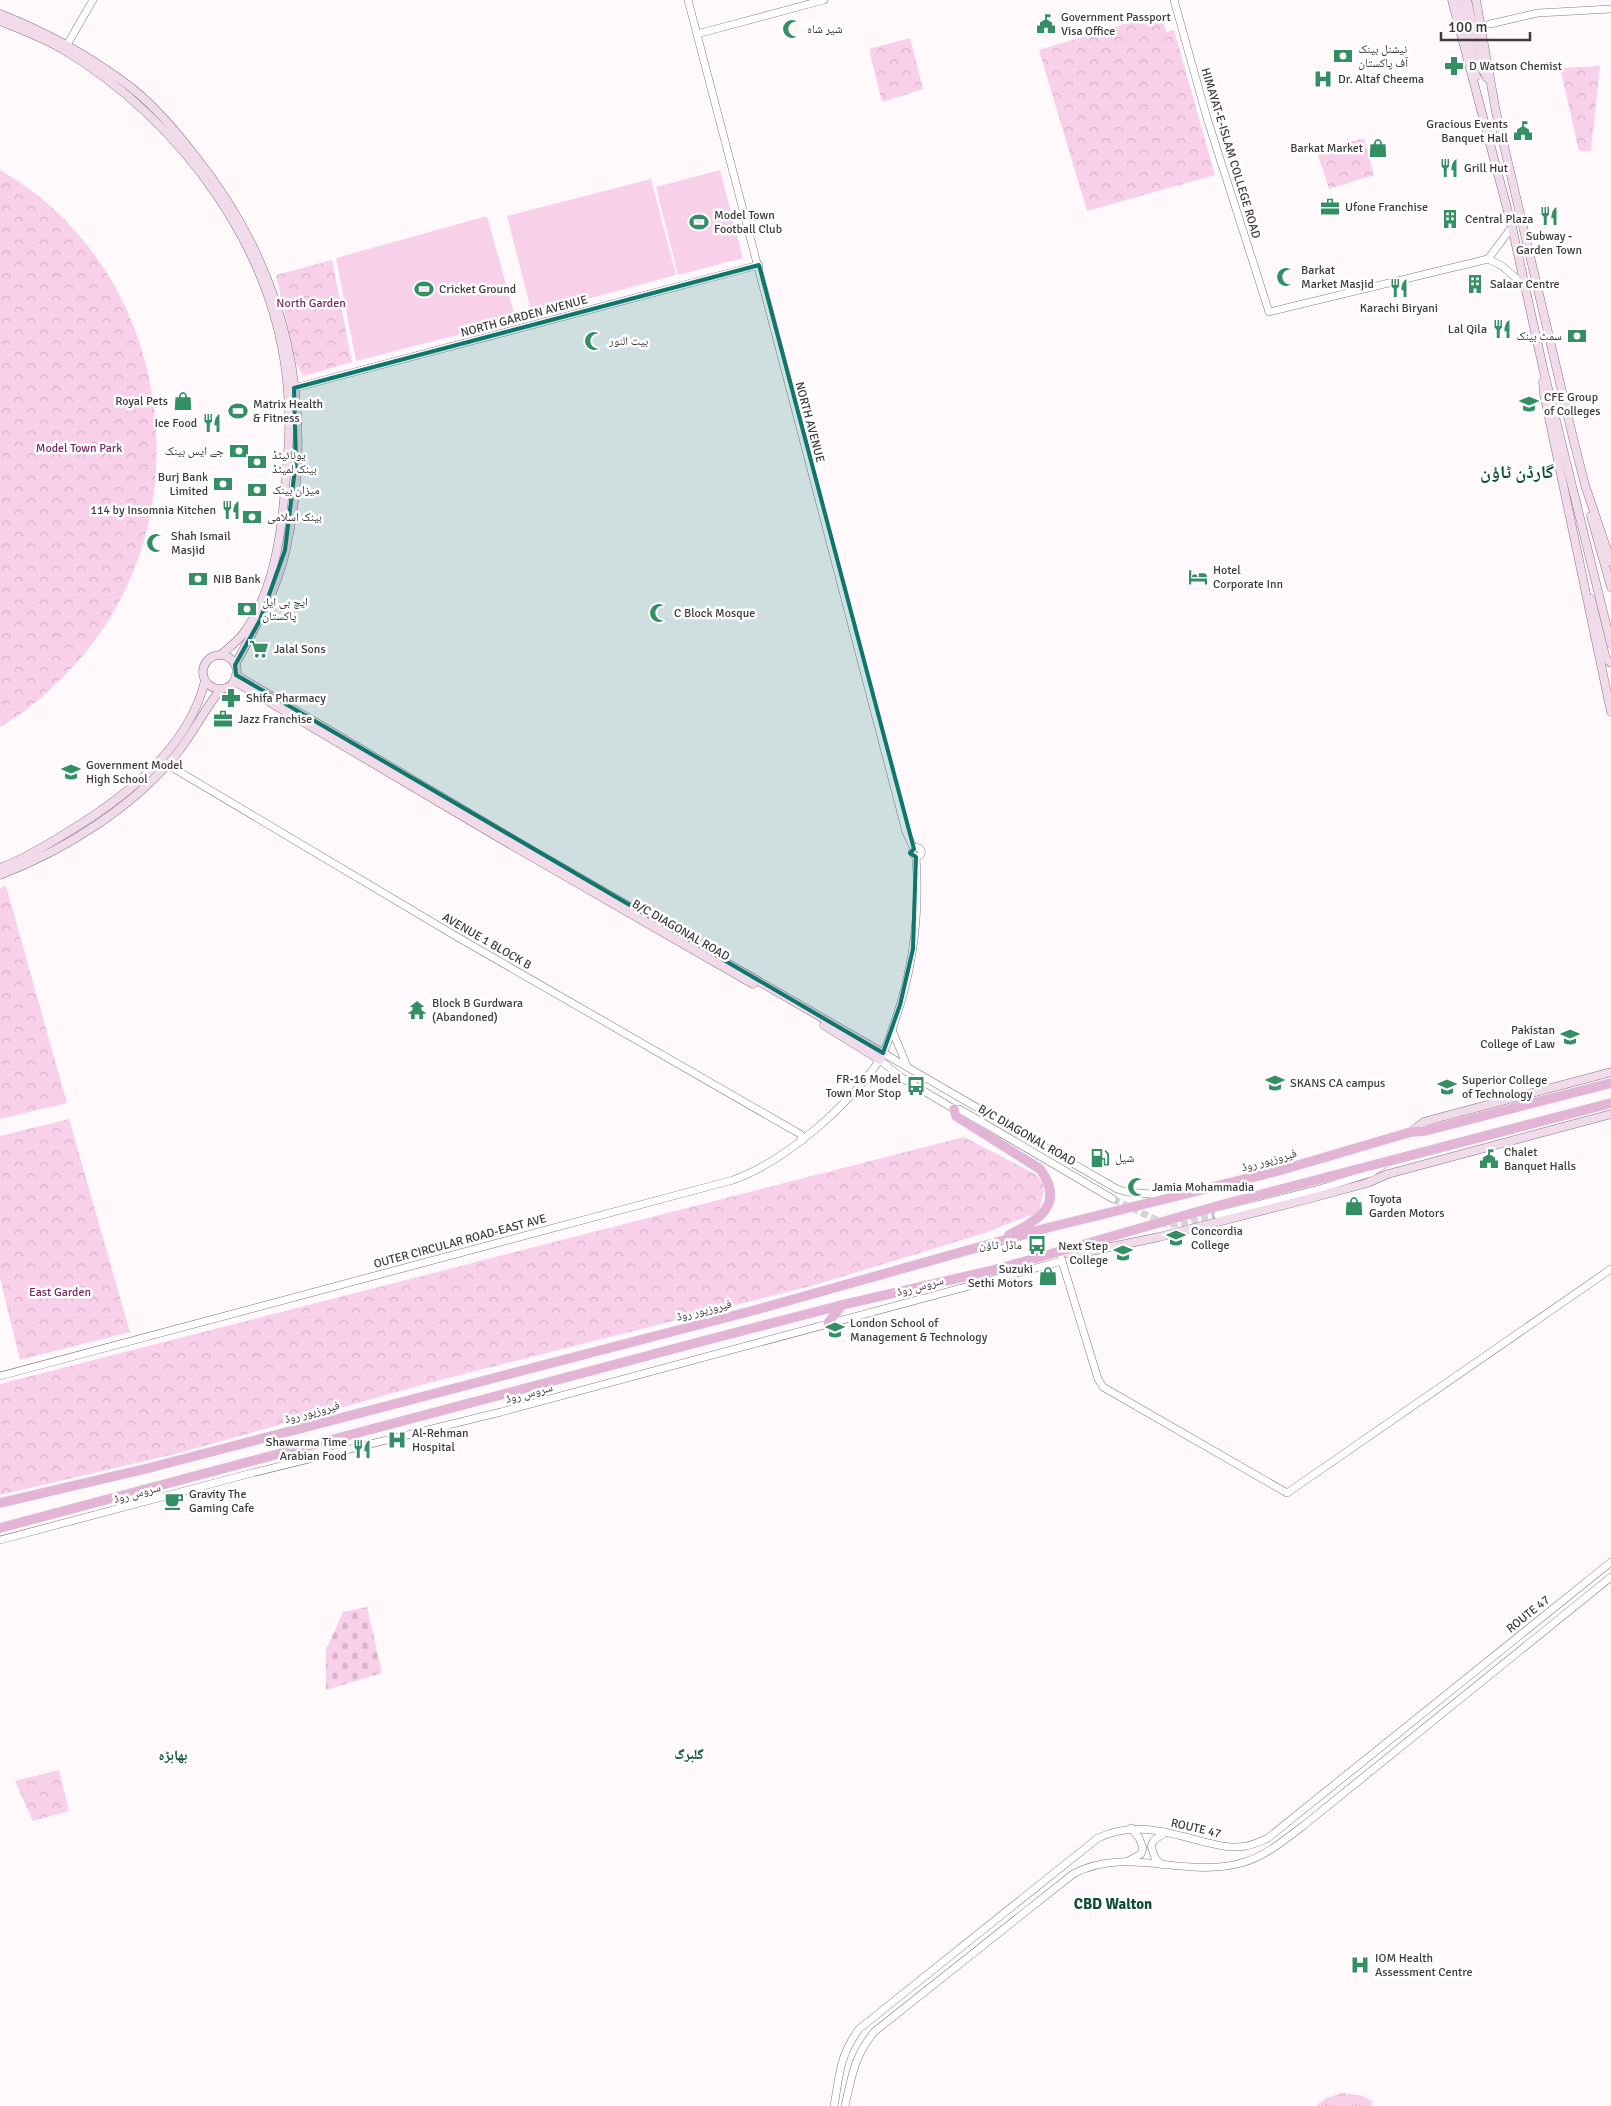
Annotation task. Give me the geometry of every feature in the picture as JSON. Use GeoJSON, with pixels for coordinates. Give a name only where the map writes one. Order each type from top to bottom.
{"type":"FeatureCollection","features":[{"type":"Feature","properties":{"kind":"main road"},"geometry":{"type":"LineString","coordinates":[[1452,0],[1462,44],[1476,88],[1512,227],[1543,368],[1611,644]]}},
{"type":"Feature","properties":{"kind":"main road"},"geometry":{"type":"LineString","coordinates":[[1460,0],[1476,72],[1476,88]]}},
{"type":"Feature","properties":{"kind":"main road"},"geometry":{"type":"LineString","coordinates":[[1467,0],[1483,70],[1491,84]]}},
{"type":"Feature","properties":{"kind":"main road"},"geometry":{"type":"LineString","coordinates":[[1476,0],[1491,84],[1597,542],[1611,587]]}},
{"type":"Feature","properties":{"kind":"main road"},"geometry":{"type":"LineString","coordinates":[[0,14],[31,26],[122,80],[155,109],[224,194],[242,222],[264,268],[284,331],[297,415],[296,461],[285,550],[260,620],[235,665],[235,678],[221,689],[189,737],[128,800],[81,834],[36,859],[0,875]]}},
{"type":"Feature","properties":{"kind":"main road"},"geometry":{"type":"LineString","coordinates":[[0,21],[65,47],[117,87],[148,113],[177,142],[218,197],[237,227],[258,270],[276,324],[286,372],[290,423],[285,497],[278,549],[269,578],[250,623],[242,636],[221,655],[212,657],[206,662],[203,670],[205,681],[200,702],[193,716],[163,762],[122,795],[97,814],[49,843],[0,868]]}},
{"type":"Feature","properties":{"kind":"main road"},"geometry":{"type":"LineString","coordinates":[[1543,368],[1544,394],[1611,712]]}},
{"type":"Feature","properties":{"kind":"main road"},"geometry":{"type":"LineString","coordinates":[[1585,485],[1611,562]]}},
{"type":"Feature","properties":{"kind":"main road"},"geometry":{"type":"LineString","coordinates":[[1572,527],[1606,659],[1611,663]]}},
{"type":"Feature","properties":{"kind":"main road"},"geometry":{"type":"LineString","coordinates":[[221,655],[229,658],[235,665]]}},
{"type":"Feature","properties":{"kind":"main road","name":"B/C DIAGONAL ROAD"},"geometry":{"type":"LineString","coordinates":[[235,678],[516,841],[881,1057]]}},
{"type":"Feature","properties":{"kind":"main road"},"geometry":{"type":"LineString","coordinates":[[205,681],[212,687],[221,689]]}},
{"type":"Feature","properties":{"kind":"main road","name":"فیروزپور روڈ"},"geometry":{"type":"LineString","coordinates":[[1411,1132],[1424,1122],[1611,1072]]}},
{"type":"Feature","properties":{"kind":"main road","name":"فیروزپور روڈ"},"geometry":{"type":"LineString","coordinates":[[0,1503],[149,1468],[759,1309],[1047,1228],[1179,1197],[1411,1132],[1425,1131],[1611,1083]]}},
{"type":"Feature","properties":{"kind":"main road"},"geometry":{"type":"LineString","coordinates":[[1061,1256],[1221,1205],[1611,1103]]}},
{"type":"Feature","properties":{"kind":"main road"},"geometry":{"type":"LineString","coordinates":[[954,1109],[956,1116],[1040,1169],[1047,1178],[1049,1198],[1043,1215],[1032,1224],[987,1246]]}},
{"type":"Feature","properties":{"kind":"main road"},"geometry":{"type":"LineString","coordinates":[[0,1528],[842,1305],[998,1269],[1159,1237],[1367,1183],[1388,1174],[1611,1114]]}},
{"type":"Feature","properties":{"kind":"main road"},"geometry":{"type":"LineString","coordinates":[[828,1323],[842,1305]]}},
{"type":"Feature","properties":{"kind":"street"},"geometry":{"type":"LineString","coordinates":[[65,47],[93,0]]}},
{"type":"Feature","properties":{"kind":"street","name":"NORTH AVENUE"},"geometry":{"type":"LineString","coordinates":[[688,0],[906,832],[915,853]]}},
{"type":"Feature","properties":{"kind":"street"},"geometry":{"type":"LineString","coordinates":[[697,34],[824,0]]}},
{"type":"Feature","properties":{"kind":"street","name":"HIMAYAT-E-ISLAM COLLEGE ROAD"},"geometry":{"type":"LineString","coordinates":[[1174,0],[1210,127],[1268,312],[1488,259]]}},
{"type":"Feature","properties":{"kind":"street"},"geometry":{"type":"LineString","coordinates":[[1490,24],[1538,13],[1611,9]]}},
{"type":"Feature","properties":{"kind":"street"},"geometry":{"type":"LineString","coordinates":[[1512,227],[1488,259],[1502,266],[1524,285]]}},
{"type":"Feature","properties":{"kind":"street","name":"NORTH GARDEN AVENUE"},"geometry":{"type":"LineString","coordinates":[[294,388],[759,266]]}},
{"type":"Feature","properties":{"kind":"street","name":"AVENUE 1 BLOCK B"},"geometry":{"type":"LineString","coordinates":[[163,762],[459,938],[800,1134],[803,1140]]}},
{"type":"Feature","properties":{"kind":"street","name":"OUTER CIRCULAR ROAD-EAST AVE"},"geometry":{"type":"LineString","coordinates":[[0,1376],[733,1180],[758,1169],[803,1140],[837,1111],[881,1057],[892,1030],[908,977],[914,949],[917,910],[915,853]]}},
{"type":"Feature","properties":{"kind":"street"},"geometry":{"type":"LineString","coordinates":[[892,1030],[907,1066]]}},
{"type":"Feature","properties":{"kind":"street"},"geometry":{"type":"LineString","coordinates":[[881,1057],[907,1066],[1117,1189],[1127,1192],[1179,1197]]}},
{"type":"Feature","properties":{"kind":"street","name":"B/C DIAGONAL ROAD"},"geometry":{"type":"LineString","coordinates":[[881,1057],[902,1078],[954,1109],[959,1109],[975,1118],[1113,1199]]}},
{"type":"Feature","properties":{"kind":"street"},"geometry":{"type":"LineString","coordinates":[[864,1080],[902,1078]]}},
{"type":"Feature","properties":{"kind":"street"},"geometry":{"type":"LineString","coordinates":[[1316,1190],[1371,1173],[1389,1162]]}},
{"type":"Feature","properties":{"kind":"street"},"geometry":{"type":"LineString","coordinates":[[1217,1215],[1388,1174]]}},
{"type":"Feature","properties":{"kind":"street"},"geometry":{"type":"LineString","coordinates":[[1061,1256],[1098,1379],[1103,1387],[1287,1493],[1611,1269]]}},
{"type":"Feature","properties":{"kind":"street","name":"سروس روڈ"},"geometry":{"type":"LineString","coordinates":[[0,1540],[466,1420],[828,1323],[1061,1256]]}},
{"type":"Feature","properties":{"kind":"street","name":"ROUTE 47"},"geometry":{"type":"LineString","coordinates":[[834,2106],[842,2060],[850,2042],[870,2018],[1085,1847],[1114,1830],[1131,1828],[1166,1832],[1218,1845],[1246,1846],[1268,1838],[1611,1562]]}},
{"type":"Feature","properties":{"kind":"street","name":"ROUTE 47"},"geometry":{"type":"LineString","coordinates":[[845,2106],[854,2065],[862,2048],[874,2032],[894,2014],[1073,1874],[1088,1866],[1106,1862],[1214,1868],[1240,1864],[1257,1858],[1303,1826],[1611,1577]]}},
{"type":"Feature","properties":{"kind":"street"},"geometry":{"type":"LineString","coordinates":[[1128,1862],[1137,1857],[1143,1848],[1139,1838],[1131,1828]]}},
{"type":"Feature","properties":{"kind":"street"},"geometry":{"type":"LineString","coordinates":[[1162,1865],[1152,1852],[1151,1846],[1154,1840],[1166,1832]]}},
{"type":"Feature","properties":{"kind":"highlighted area"},"geometry":{"type":"Polygon","coordinates":[[[759,265],[914,849],[910,853],[916,857],[913,949],[900,1005],[883,1053],[236,675],[235,665],[260,620],[285,550],[296,461],[294,388],[759,265]]]}},
{"type":"Feature","properties":{"kind":"green space"},"geometry":{"type":"Polygon","coordinates":[[[1161,13],[1166,32],[1174,30],[1215,175],[1087,211],[1039,50],[1161,13]]]}},
{"type":"Feature","properties":{"kind":"green space"},"geometry":{"type":"Polygon","coordinates":[[[910,38],[923,89],[882,102],[869,49],[910,38]]]}},
{"type":"Feature","properties":{"kind":"green space"},"geometry":{"type":"Polygon","coordinates":[[[1600,66],[1591,151],[1579,151],[1560,68],[1600,66]]]}},
{"type":"Feature","properties":{"kind":"green space"},"geometry":{"type":"Polygon","coordinates":[[[1364,138],[1374,175],[1329,189],[1317,152],[1364,138]]]}},
{"type":"Feature","properties":{"kind":"green space","name":"Model Town Park"},"geometry":{"type":"Polygon","coordinates":[[[0,170],[60,215],[106,272],[137,337],[154,407],[155,479],[141,550],[111,616],[65,675],[18,716],[0,727],[0,170]]]}},
{"type":"Feature","properties":{"kind":"green space","name":"Model Town Football Club"},"geometry":{"type":"Polygon","coordinates":[[[720,170],[743,258],[678,275],[656,187],[720,170]]]}},
{"type":"Feature","properties":{"kind":"green space","name":"Cricket Ground"},"geometry":{"type":"Polygon","coordinates":[[[651,179],[676,275],[532,314],[507,216],[651,179]]]}},
{"type":"Feature","properties":{"kind":"green space","name":"Cricket Ground"},"geometry":{"type":"Polygon","coordinates":[[[487,216],[516,320],[356,361],[336,258],[487,216]]]}},
{"type":"Feature","properties":{"kind":"green space","name":"North Garden"},"geometry":{"type":"Polygon","coordinates":[[[332,260],[352,362],[303,376],[296,363],[276,275],[332,260]]]}},
{"type":"Feature","properties":{"kind":"green space"},"geometry":{"type":"Polygon","coordinates":[[[6,886],[67,1103],[0,1119],[0,888],[6,886]]]}},
{"type":"Feature","properties":{"kind":"green space","name":"East Garden"},"geometry":{"type":"Polygon","coordinates":[[[69,1119],[130,1332],[20,1360],[0,1278],[0,1136],[69,1119]]]}},
{"type":"Feature","properties":{"kind":"green space"},"geometry":{"type":"Polygon","coordinates":[[[964,1137],[1037,1175],[1045,1186],[1039,1212],[982,1234],[811,1286],[440,1380],[175,1454],[0,1495],[0,1384],[964,1137]]]}},
{"type":"Feature","properties":{"kind":"green space"},"geometry":{"type":"Polygon","coordinates":[[[367,1607],[382,1673],[326,1690],[326,1650],[343,1612],[367,1607]]]}},
{"type":"Feature","properties":{"kind":"green space"},"geometry":{"type":"Polygon","coordinates":[[[59,1770],[69,1811],[33,1821],[15,1781],[59,1770]]]}},
{"type":"Feature","properties":{"kind":"green space"},"geometry":{"type":"Polygon","coordinates":[[[1342,2093],[1360,2095],[1373,2101],[1371,2106],[1316,2106],[1326,2098],[1342,2093]]]}},
{"type":"Feature","properties":{"kind":"tunnel"},"geometry":{"type":"LineString","coordinates":[[1113,1199],[1165,1224],[1176,1224],[1217,1215]]}},
{"type":"Feature","properties":{"kind":"place","name":"Government Passport Visa Office"},"geometry":{"type":"Point","coordinates":[1046,24]}},
{"type":"Feature","properties":{"kind":"place","name":"شیر شاہ"},"geometry":{"type":"Point","coordinates":[792,29]}},
{"type":"Feature","properties":{"kind":"place","name":"نیشنل بینک آف پاکستان"},"geometry":{"type":"Point","coordinates":[1343,56]}},
{"type":"Feature","properties":{"kind":"place","name":"D Watson Chemist"},"geometry":{"type":"Point","coordinates":[1454,66]}},
{"type":"Feature","properties":{"kind":"place","name":"Dr. Altaf Cheema"},"geometry":{"type":"Point","coordinates":[1323,79]}},
{"type":"Feature","properties":{"kind":"place","name":"Gracious Events Banquet Hall"},"geometry":{"type":"Point","coordinates":[1523,131]}},
{"type":"Feature","properties":{"kind":"place","name":"Barkat Market"},"geometry":{"type":"Point","coordinates":[1378,148]}},
{"type":"Feature","properties":{"kind":"place","name":"Grill Hut"},"geometry":{"type":"Point","coordinates":[1449,168]}},
{"type":"Feature","properties":{"kind":"place","name":"Ufone Franchise"},"geometry":{"type":"Point","coordinates":[1330,207]}},
{"type":"Feature","properties":{"kind":"place","name":"Subway - Garden Town"},"geometry":{"type":"Point","coordinates":[1549,216]}},
{"type":"Feature","properties":{"kind":"place","name":"Central Plaza"},"geometry":{"type":"Point","coordinates":[1450,219]}},
{"type":"Feature","properties":{"kind":"place","name":"Model Town Football Club"},"geometry":{"type":"Point","coordinates":[699,222]}},
{"type":"Feature","properties":{"kind":"place","name":"Barkat Market Masjid"},"geometry":{"type":"Point","coordinates":[1286,277]}},
{"type":"Feature","properties":{"kind":"place","name":"Salaar Centre"},"geometry":{"type":"Point","coordinates":[1475,284]}},
{"type":"Feature","properties":{"kind":"place","name":"Karachi Biryani"},"geometry":{"type":"Point","coordinates":[1399,288]}},
{"type":"Feature","properties":{"kind":"place","name":"Cricket Ground"},"geometry":{"type":"Point","coordinates":[424,289]}},
{"type":"Feature","properties":{"kind":"place","name":"Lal Qila"},"geometry":{"type":"Point","coordinates":[1502,329]}},
{"type":"Feature","properties":{"kind":"place","name":"سمٹ بینک"},"geometry":{"type":"Point","coordinates":[1577,336]}},
{"type":"Feature","properties":{"kind":"place","name":"بیت النور"},"geometry":{"type":"Point","coordinates":[594,341]}},
{"type":"Feature","properties":{"kind":"place","name":"Royal Pets"},"geometry":{"type":"Point","coordinates":[183,401]}},
{"type":"Feature","properties":{"kind":"place","name":"CFE Group of Colleges"},"geometry":{"type":"Point","coordinates":[1529,404]}},
{"type":"Feature","properties":{"kind":"place","name":"Matrix Health & Fitness"},"geometry":{"type":"Point","coordinates":[238,411]}},
{"type":"Feature","properties":{"kind":"place","name":"Ice Food"},"geometry":{"type":"Point","coordinates":[212,423]}},
{"type":"Feature","properties":{"kind":"place","name":"جے ایس بینک"},"geometry":{"type":"Point","coordinates":[239,451]}},
{"type":"Feature","properties":{"kind":"place","name":"یونائیٹڈ بینک لمیٹڈ"},"geometry":{"type":"Point","coordinates":[257,462]}},
{"type":"Feature","properties":{"kind":"place","name":"Burj Bank Limited"},"geometry":{"type":"Point","coordinates":[223,484]}},
{"type":"Feature","properties":{"kind":"place","name":"میزان بینک"},"geometry":{"type":"Point","coordinates":[257,490]}},
{"type":"Feature","properties":{"kind":"place","name":"114 by Insomnia Kitchen"},"geometry":{"type":"Point","coordinates":[231,510]}},
{"type":"Feature","properties":{"kind":"place","name":"بینک اسلامی"},"geometry":{"type":"Point","coordinates":[252,517]}},
{"type":"Feature","properties":{"kind":"place","name":"Shah Ismail Masjid"},"geometry":{"type":"Point","coordinates":[156,543]}},
{"type":"Feature","properties":{"kind":"place","name":"Hotel Corporate Inn"},"geometry":{"type":"Point","coordinates":[1198,577]}},
{"type":"Feature","properties":{"kind":"place","name":"NIB Bank"},"geometry":{"type":"Point","coordinates":[198,579]}},
{"type":"Feature","properties":{"kind":"place","name":"ایچ بی ایل پاکستان"},"geometry":{"type":"Point","coordinates":[247,609]}},
{"type":"Feature","properties":{"kind":"place","name":"C Block Mosque"},"geometry":{"type":"Point","coordinates":[659,613]}},
{"type":"Feature","properties":{"kind":"place","name":"Jalal Sons"},"geometry":{"type":"Point","coordinates":[259,649]}},
{"type":"Feature","properties":{"kind":"place","name":"Shifa Pharmacy"},"geometry":{"type":"Point","coordinates":[231,698]}},
{"type":"Feature","properties":{"kind":"place","name":"Jazz Franchise"},"geometry":{"type":"Point","coordinates":[223,719]}},
{"type":"Feature","properties":{"kind":"place","name":"Government Model High School"},"geometry":{"type":"Point","coordinates":[71,772]}},
{"type":"Feature","properties":{"kind":"place","name":"Block B Gurdwara (Abandoned)"},"geometry":{"type":"Point","coordinates":[417,1010]}},
{"type":"Feature","properties":{"kind":"place","name":"Pakistan College of Law"},"geometry":{"type":"Point","coordinates":[1570,1037]}},
{"type":"Feature","properties":{"kind":"place","name":"SKANS CA campus"},"geometry":{"type":"Point","coordinates":[1275,1083]}},
{"type":"Feature","properties":{"kind":"place","name":"FR-16 Model Town Mor Stop"},"geometry":{"type":"Point","coordinates":[916,1086]}},
{"type":"Feature","properties":{"kind":"place","name":"Superior College of Technology"},"geometry":{"type":"Point","coordinates":[1447,1087]}},
{"type":"Feature","properties":{"kind":"place","name":"شیل"},"geometry":{"type":"Point","coordinates":[1100,1158]}},
{"type":"Feature","properties":{"kind":"place","name":"Chalet Banquet Halls"},"geometry":{"type":"Point","coordinates":[1489,1159]}},
{"type":"Feature","properties":{"kind":"place","name":"Jamia Mohammadia"},"geometry":{"type":"Point","coordinates":[1137,1187]}},
{"type":"Feature","properties":{"kind":"place","name":"Toyota Garden Motors"},"geometry":{"type":"Point","coordinates":[1354,1206]}},
{"type":"Feature","properties":{"kind":"place","name":"Concordia College"},"geometry":{"type":"Point","coordinates":[1176,1238]}},
{"type":"Feature","properties":{"kind":"place","name":"ماڈل ٹاؤن"},"geometry":{"type":"Point","coordinates":[1037,1245]}},
{"type":"Feature","properties":{"kind":"place","name":"Next Step College"},"geometry":{"type":"Point","coordinates":[1123,1253]}},
{"type":"Feature","properties":{"kind":"place","name":"Suzuki Sethi Motors"},"geometry":{"type":"Point","coordinates":[1048,1276]}},
{"type":"Feature","properties":{"kind":"place","name":"London School of Management & Technology"},"geometry":{"type":"Point","coordinates":[835,1330]}},
{"type":"Feature","properties":{"kind":"place","name":"Al-Rehman Hospital"},"geometry":{"type":"Point","coordinates":[397,1440]}},
{"type":"Feature","properties":{"kind":"place","name":"Shawarma Time Arabian Food"},"geometry":{"type":"Point","coordinates":[362,1449]}},
{"type":"Feature","properties":{"kind":"place","name":"Gravity The Gaming Cafe"},"geometry":{"type":"Point","coordinates":[174,1501]}},
{"type":"Feature","properties":{"kind":"place","name":"IOM Health Assessment Centre"},"geometry":{"type":"Point","coordinates":[1360,1965]}},
{"type":"Feature","properties":{"kind":"district","name":"گارڈن ٹاؤن"},"geometry":{"type":"Point","coordinates":[1517,472]}},
{"type":"Feature","properties":{"kind":"district","name":"گلبرگ"},"geometry":{"type":"Point","coordinates":[689,1754]}},
{"type":"Feature","properties":{"kind":"district","name":"بھابڑہ"},"geometry":{"type":"Point","coordinates":[173,1755]}},
{"type":"Feature","properties":{"kind":"district","name":"CBD Walton"},"geometry":{"type":"Point","coordinates":[1113,1904]}}]}
